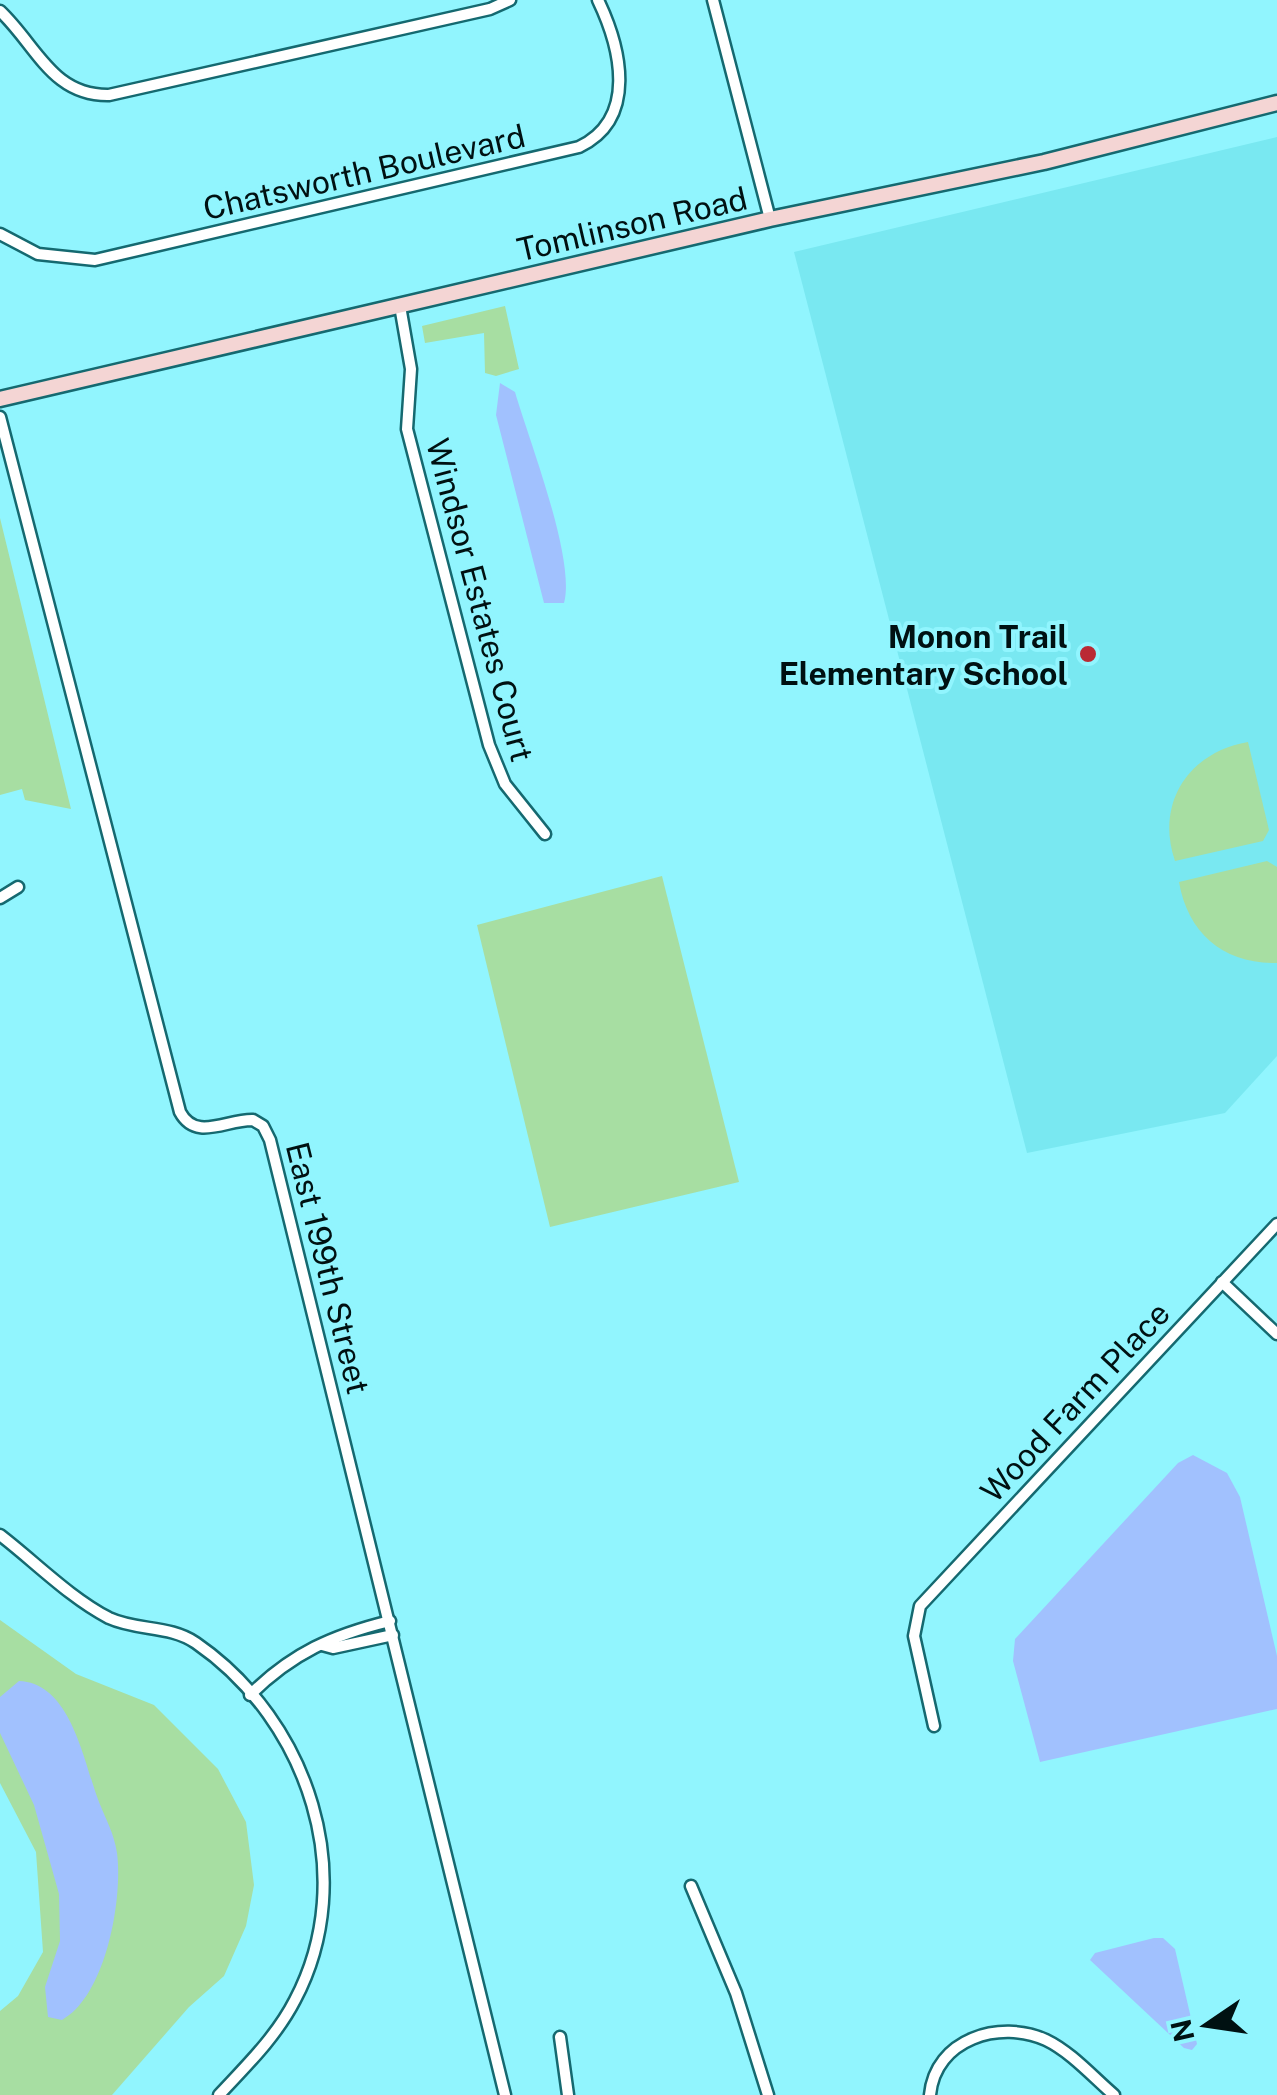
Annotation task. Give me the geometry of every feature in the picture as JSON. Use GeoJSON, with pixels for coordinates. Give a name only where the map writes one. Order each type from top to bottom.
{"type":"FeatureCollection","features":[{"type":"Feature","properties":{"kind":"street"},"geometry":{"type":"LineString","coordinates":[[0,11],[56,80],[78,92],[104,96],[490,9],[510,0]]}},
{"type":"Feature","properties":{"kind":"street","name":"Chatsworth Boulevard"},"geometry":{"type":"LineString","coordinates":[[0,234],[38,254],[95,260],[579,147],[605,128],[620,92],[598,0]]}},
{"type":"Feature","properties":{"kind":"street"},"geometry":{"type":"LineString","coordinates":[[712,0],[770,219]]}},
{"type":"Feature","properties":{"kind":"street","name":"Tomlinson Road"},"geometry":{"type":"LineString","coordinates":[[0,400],[770,219],[1044,162],[1277,103]]}},
{"type":"Feature","properties":{"kind":"street","name":"Windsor Estates Court"},"geometry":{"type":"LineString","coordinates":[[400,306],[411,368],[407,429],[489,745],[504,784],[545,834]]}},
{"type":"Feature","properties":{"kind":"street","name":"East 199th Street"},"geometry":{"type":"LineString","coordinates":[[0,417],[180,1112],[187,1123],[200,1128],[247,1119],[267,1132],[505,2095]]}},
{"type":"Feature","properties":{"kind":"street"},"geometry":{"type":"LineString","coordinates":[[0,898],[18,888]]}},
{"type":"Feature","properties":{"kind":"street","name":"Wood Farm Place"},"geometry":{"type":"LineString","coordinates":[[934,1726],[915,1641],[915,1618],[931,1592],[1277,1224]]}},
{"type":"Feature","properties":{"kind":"street"},"geometry":{"type":"LineString","coordinates":[[1222,1282],[1277,1334]]}},
{"type":"Feature","properties":{"kind":"street"},"geometry":{"type":"LineString","coordinates":[[0,1535],[104,1615],[177,1633],[198,1644],[250,1695],[287,1744],[308,1788],[322,1844],[323,1903],[315,1947],[295,2001],[267,2042],[218,2095]]}},
{"type":"Feature","properties":{"kind":"street"},"geometry":{"type":"LineString","coordinates":[[250,1695],[290,1658],[322,1644],[330,1636],[390,1621]]}},
{"type":"Feature","properties":{"kind":"street"},"geometry":{"type":"LineString","coordinates":[[322,1644],[333,1648],[393,1635]]}},
{"type":"Feature","properties":{"kind":"street"},"geometry":{"type":"LineString","coordinates":[[691,1886],[736,1993],[768,2095]]}},
{"type":"Feature","properties":{"kind":"street"},"geometry":{"type":"LineString","coordinates":[[930,2095],[936,2070],[952,2049],[972,2038],[999,2033],[1036,2036],[1056,2045],[1114,2095]]}},
{"type":"Feature","properties":{"kind":"street"},"geometry":{"type":"LineString","coordinates":[[560,2037],[568,2095]]}},
{"type":"Feature","properties":{"kind":"shaded area","name":"Monon Trail Elementary School"},"geometry":{"type":"Polygon","coordinates":[[[1277,137],[1277,1056],[1225,1113],[1027,1153],[794,252],[1277,137]]]}},
{"type":"Feature","properties":{"kind":"shaded area"},"geometry":{"type":"Polygon","coordinates":[[[500,383],[515,392],[549,499],[563,559],[564,603],[544,603],[496,415],[500,383]]]}},
{"type":"Feature","properties":{"kind":"shaded area"},"geometry":{"type":"Polygon","coordinates":[[[1193,1455],[1227,1473],[1240,1497],[1277,1656],[1277,1709],[1040,1762],[1013,1661],[1015,1639],[1178,1463],[1193,1455]]]}},
{"type":"Feature","properties":{"kind":"shaded area"},"geometry":{"type":"Polygon","coordinates":[[[19,1681],[37,1685],[64,1710],[117,1853],[117,1895],[108,1945],[90,1990],[62,2020],[48,2017],[45,1987],[60,1941],[59,1894],[34,1805],[0,1733],[0,1697],[19,1681]]]}},
{"type":"Feature","properties":{"kind":"shaded area"},"geometry":{"type":"Polygon","coordinates":[[[1163,1938],[1175,1949],[1197,2044],[1192,2050],[1184,2048],[1090,1960],[1095,1953],[1163,1938]]]}},
{"type":"Feature","properties":{"kind":"green space"},"geometry":{"type":"Polygon","coordinates":[[[505,306],[519,369],[496,376],[485,373],[484,333],[425,343],[422,326],[505,306]]]}},
{"type":"Feature","properties":{"kind":"green space"},"geometry":{"type":"Polygon","coordinates":[[[0,518],[71,809],[25,800],[22,789],[0,795],[0,518]]]}},
{"type":"Feature","properties":{"kind":"green space"},"geometry":{"type":"Polygon","coordinates":[[[1248,742],[1269,830],[1263,841],[1175,861],[1170,819],[1182,784],[1209,757],[1248,742]]]}},
{"type":"Feature","properties":{"kind":"green space"},"geometry":{"type":"Polygon","coordinates":[[[1267,861],[1277,867],[1277,963],[1241,958],[1212,942],[1191,917],[1179,882],[1267,861]]]}},
{"type":"Feature","properties":{"kind":"green space"},"geometry":{"type":"Polygon","coordinates":[[[662,876],[739,1182],[550,1227],[477,925],[662,876]]]}},
{"type":"Feature","properties":{"kind":"green space"},"geometry":{"type":"Polygon","coordinates":[[[0,1620],[76,1674],[154,1705],[218,1769],[246,1822],[254,1885],[246,1926],[224,1976],[189,2007],[112,2095],[0,2095],[0,2011],[18,1996],[43,1952],[36,1852],[0,1783],[0,1620]]]}},
{"type":"Feature","properties":{"kind":"place","name":"Monon Trail Elementary School"},"geometry":{"type":"Point","coordinates":[1088,654]}}]}
